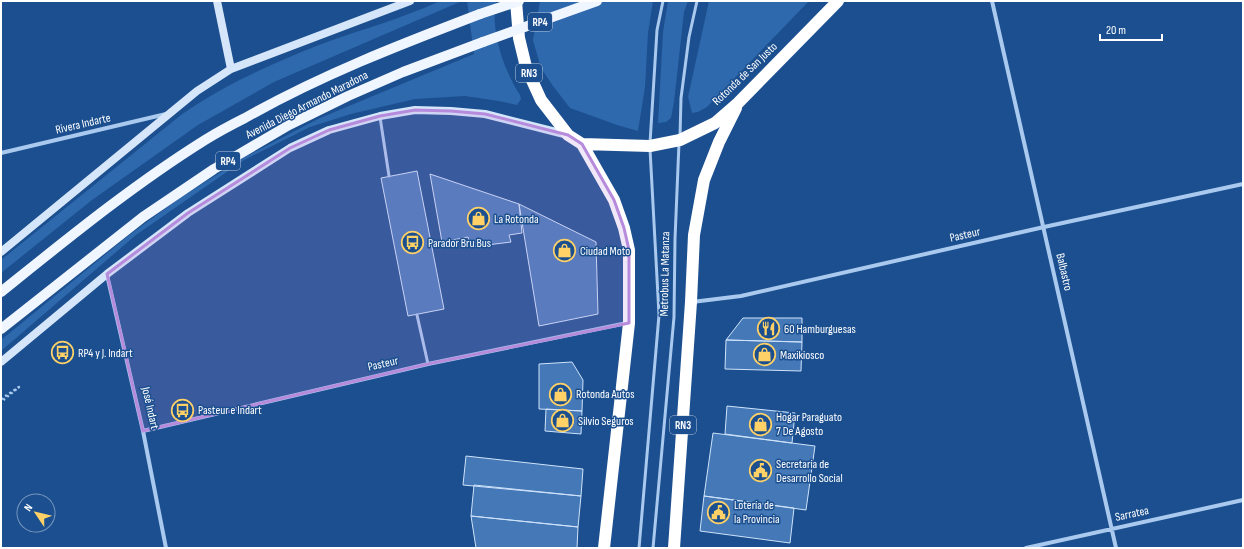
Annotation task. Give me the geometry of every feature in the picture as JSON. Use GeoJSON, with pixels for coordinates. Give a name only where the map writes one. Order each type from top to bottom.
{"type":"FeatureCollection","features":[{"type":"Feature","properties":{"kind":"highway","name":"RN3"},"geometry":{"type":"LineString","coordinates":[[516,1],[519,38],[526,66],[540,100],[568,135],[582,144],[614,200],[624,228],[628,250],[629,323],[604,548]]}},
{"type":"Feature","properties":{"kind":"highway","name":"Rotonda de San Justo"},"geometry":{"type":"LineString","coordinates":[[582,144],[650,146],[680,140],[715,122],[738,103],[838,1]]}},
{"type":"Feature","properties":{"kind":"highway","name":"RN3"},"geometry":{"type":"LineString","coordinates":[[674,548],[691,302],[694,235],[704,180],[719,142],[738,103]]}},
{"type":"Feature","properties":{"kind":"main road","name":"Avenida Diego Armando Maradona"},"geometry":{"type":"LineString","coordinates":[[1,292],[141,182],[206,139],[274,101],[340,70],[397,45],[480,14],[520,1]]}},
{"type":"Feature","properties":{"kind":"main road","name":"Avenida Diego Armando Maradona"},"geometry":{"type":"LineString","coordinates":[[1,329],[143,217],[221,165],[289,125],[348,96],[403,72],[597,1]]}},
{"type":"Feature","properties":{"kind":"street"},"geometry":{"type":"LineString","coordinates":[[217,1],[231,69]]}},
{"type":"Feature","properties":{"kind":"street"},"geometry":{"type":"LineString","coordinates":[[1,252],[197,91],[231,69],[410,1]]}},
{"type":"Feature","properties":{"kind":"street","name":"Balbastro"},"geometry":{"type":"LineString","coordinates":[[992,1],[1116,548]]}},
{"type":"Feature","properties":{"kind":"street"},"geometry":{"type":"LineString","coordinates":[[1,362],[107,274],[188,213],[290,148],[329,130],[380,116],[415,110],[485,114],[568,135]]}},
{"type":"Feature","properties":{"kind":"street","name":"Rivera Indarte"},"geometry":{"type":"LineString","coordinates":[[1,153],[169,114]]}},
{"type":"Feature","properties":{"kind":"street","name":"Pasteur"},"geometry":{"type":"LineString","coordinates":[[691,302],[741,296],[1044,227],[1243,184]]}},
{"type":"Feature","properties":{"kind":"street","name":"José Indart"},"geometry":{"type":"LineString","coordinates":[[107,274],[143,431],[166,548]]}},
{"type":"Feature","properties":{"kind":"street","name":"Pasteur"},"geometry":{"type":"LineString","coordinates":[[143,431],[428,364],[629,323]]}},
{"type":"Feature","properties":{"kind":"street","name":"Sarratea"},"geometry":{"type":"LineString","coordinates":[[1026,548],[1243,500]]}},
{"type":"Feature","properties":{"kind":"lane","name":"Metrobus La Matanza"},"geometry":{"type":"LineString","coordinates":[[639,548],[659,316],[650,146],[657,30],[663,1]]}},
{"type":"Feature","properties":{"kind":"lane","name":"Metrobus La Matanza"},"geometry":{"type":"LineString","coordinates":[[653,548],[674,317],[675,239],[681,98],[689,37],[697,1]]}},
{"type":"Feature","properties":{"kind":"lane"},"geometry":{"type":"LineString","coordinates":[[380,116],[389,176]]}},
{"type":"Feature","properties":{"kind":"lane"},"geometry":{"type":"LineString","coordinates":[[418,316],[428,364]]}},
{"type":"Feature","properties":{"kind":"path"},"geometry":{"type":"LineString","coordinates":[[1,400],[19,387],[1,400]]}},
{"type":"Feature","properties":{"kind":"highlighted area"},"geometry":{"type":"Polygon","coordinates":[[[415,110],[485,114],[568,135],[582,144],[614,200],[624,228],[629,250],[629,323],[428,364],[143,431],[107,274],[188,213],[290,148],[329,130],[380,116],[415,110]]]}},
{"type":"Feature","properties":{"kind":"shaded area"},"geometry":{"type":"Polygon","coordinates":[[[440,1],[462,1],[274,82],[198,125],[92,200],[1,273],[1,260],[181,115],[197,104],[248,76],[283,60],[319,45],[395,19],[440,1]]]}},
{"type":"Feature","properties":{"kind":"shaded area"},"geometry":{"type":"Polygon","coordinates":[[[467,1],[496,1],[495,25],[497,37],[504,62],[520,95],[521,99],[517,105],[465,96],[415,99],[351,114],[310,127],[244,160],[136,235],[1,351],[1,340],[128,236],[180,198],[245,157],[320,118],[474,54],[467,1]]]}},
{"type":"Feature","properties":{"kind":"shaded area"},"geometry":{"type":"Polygon","coordinates":[[[540,1],[653,1],[648,33],[645,87],[638,131],[570,108],[553,86],[541,68],[533,40],[540,1]]]}},
{"type":"Feature","properties":{"kind":"shaded area"},"geometry":{"type":"Polygon","coordinates":[[[668,1],[688,1],[684,12],[671,118],[666,122],[658,123],[663,32],[668,1]]]}},
{"type":"Feature","properties":{"kind":"shaded area"},"geometry":{"type":"Polygon","coordinates":[[[709,1],[809,1],[707,107],[698,112],[692,113],[688,97],[709,1]]]}},
{"type":"Feature","properties":{"kind":"building"},"geometry":{"type":"Polygon","coordinates":[[[417,171],[444,309],[408,316],[381,178],[417,171]]]}},
{"type":"Feature","properties":{"kind":"building","name":"La Rotonda"},"geometry":{"type":"Polygon","coordinates":[[[430,174],[519,204],[522,233],[509,235],[511,242],[471,247],[468,237],[442,242],[430,174]]]}},
{"type":"Feature","properties":{"kind":"building"},"geometry":{"type":"Polygon","coordinates":[[[519,204],[596,242],[598,314],[539,326],[519,204]]]}},
{"type":"Feature","properties":{"kind":"building","name":"60 Hamburguesas"},"geometry":{"type":"Polygon","coordinates":[[[743,318],[802,318],[802,342],[726,340],[743,318]]]}},
{"type":"Feature","properties":{"kind":"building","name":"Maxikiosco"},"geometry":{"type":"Polygon","coordinates":[[[726,340],[802,342],[801,371],[725,369],[726,340]]]}},
{"type":"Feature","properties":{"kind":"building","name":"Rotonda Autos"},"geometry":{"type":"Polygon","coordinates":[[[572,362],[583,380],[582,411],[539,409],[539,364],[572,362]]]}},
{"type":"Feature","properties":{"kind":"building","name":"Hogar Paraguato 7 De Agosto"},"geometry":{"type":"Polygon","coordinates":[[[727,406],[795,413],[792,443],[725,434],[727,406]]]}},
{"type":"Feature","properties":{"kind":"building","name":"Silvio Seguros"},"geometry":{"type":"Polygon","coordinates":[[[546,409],[582,411],[581,434],[545,431],[546,409]]]}},
{"type":"Feature","properties":{"kind":"building","name":"Secretaria de Desarrollo Social"},"geometry":{"type":"Polygon","coordinates":[[[713,433],[815,446],[806,510],[704,496],[713,433]]]}},
{"type":"Feature","properties":{"kind":"building"},"geometry":{"type":"Polygon","coordinates":[[[466,456],[583,469],[581,496],[463,485],[466,456]]]}},
{"type":"Feature","properties":{"kind":"building"},"geometry":{"type":"Polygon","coordinates":[[[474,485],[581,496],[578,527],[471,516],[474,485]]]}},
{"type":"Feature","properties":{"kind":"building"},"geometry":{"type":"Polygon","coordinates":[[[704,496],[794,508],[790,543],[700,531],[704,496]]]}},
{"type":"Feature","properties":{"kind":"building"},"geometry":{"type":"Polygon","coordinates":[[[471,516],[578,527],[577,548],[476,548],[471,516]]]}},
{"type":"Feature","properties":{"kind":"place","name":"La Rotonda"},"geometry":{"type":"Point","coordinates":[479,219]}},
{"type":"Feature","properties":{"kind":"place","name":"Parador Bru Bus"},"geometry":{"type":"Point","coordinates":[412,243]}},
{"type":"Feature","properties":{"kind":"place","name":"Ciudad Moto"},"geometry":{"type":"Point","coordinates":[565,251]}},
{"type":"Feature","properties":{"kind":"place","name":"60 Hamburguesas"},"geometry":{"type":"Point","coordinates":[768,329]}},
{"type":"Feature","properties":{"kind":"place","name":"RP4 y J. Indart"},"geometry":{"type":"Point","coordinates":[63,353]}},
{"type":"Feature","properties":{"kind":"place","name":"Maxikiosco"},"geometry":{"type":"Point","coordinates":[764,355]}},
{"type":"Feature","properties":{"kind":"place","name":"Rotonda Autos"},"geometry":{"type":"Point","coordinates":[561,394]}},
{"type":"Feature","properties":{"kind":"place","name":"Pasteur e Indart"},"geometry":{"type":"Point","coordinates":[183,410]}},
{"type":"Feature","properties":{"kind":"place","name":"Silvio Seguros"},"geometry":{"type":"Point","coordinates":[563,421]}},
{"type":"Feature","properties":{"kind":"place","name":"Hogar Paraguato 7 De Agosto"},"geometry":{"type":"Point","coordinates":[760,424]}},
{"type":"Feature","properties":{"kind":"place","name":"Secretaria de Desarrollo Social"},"geometry":{"type":"Point","coordinates":[760,471]}},
{"type":"Feature","properties":{"kind":"place","name":"Lotería de la Provincia"},"geometry":{"type":"Point","coordinates":[718,512]}}]}
